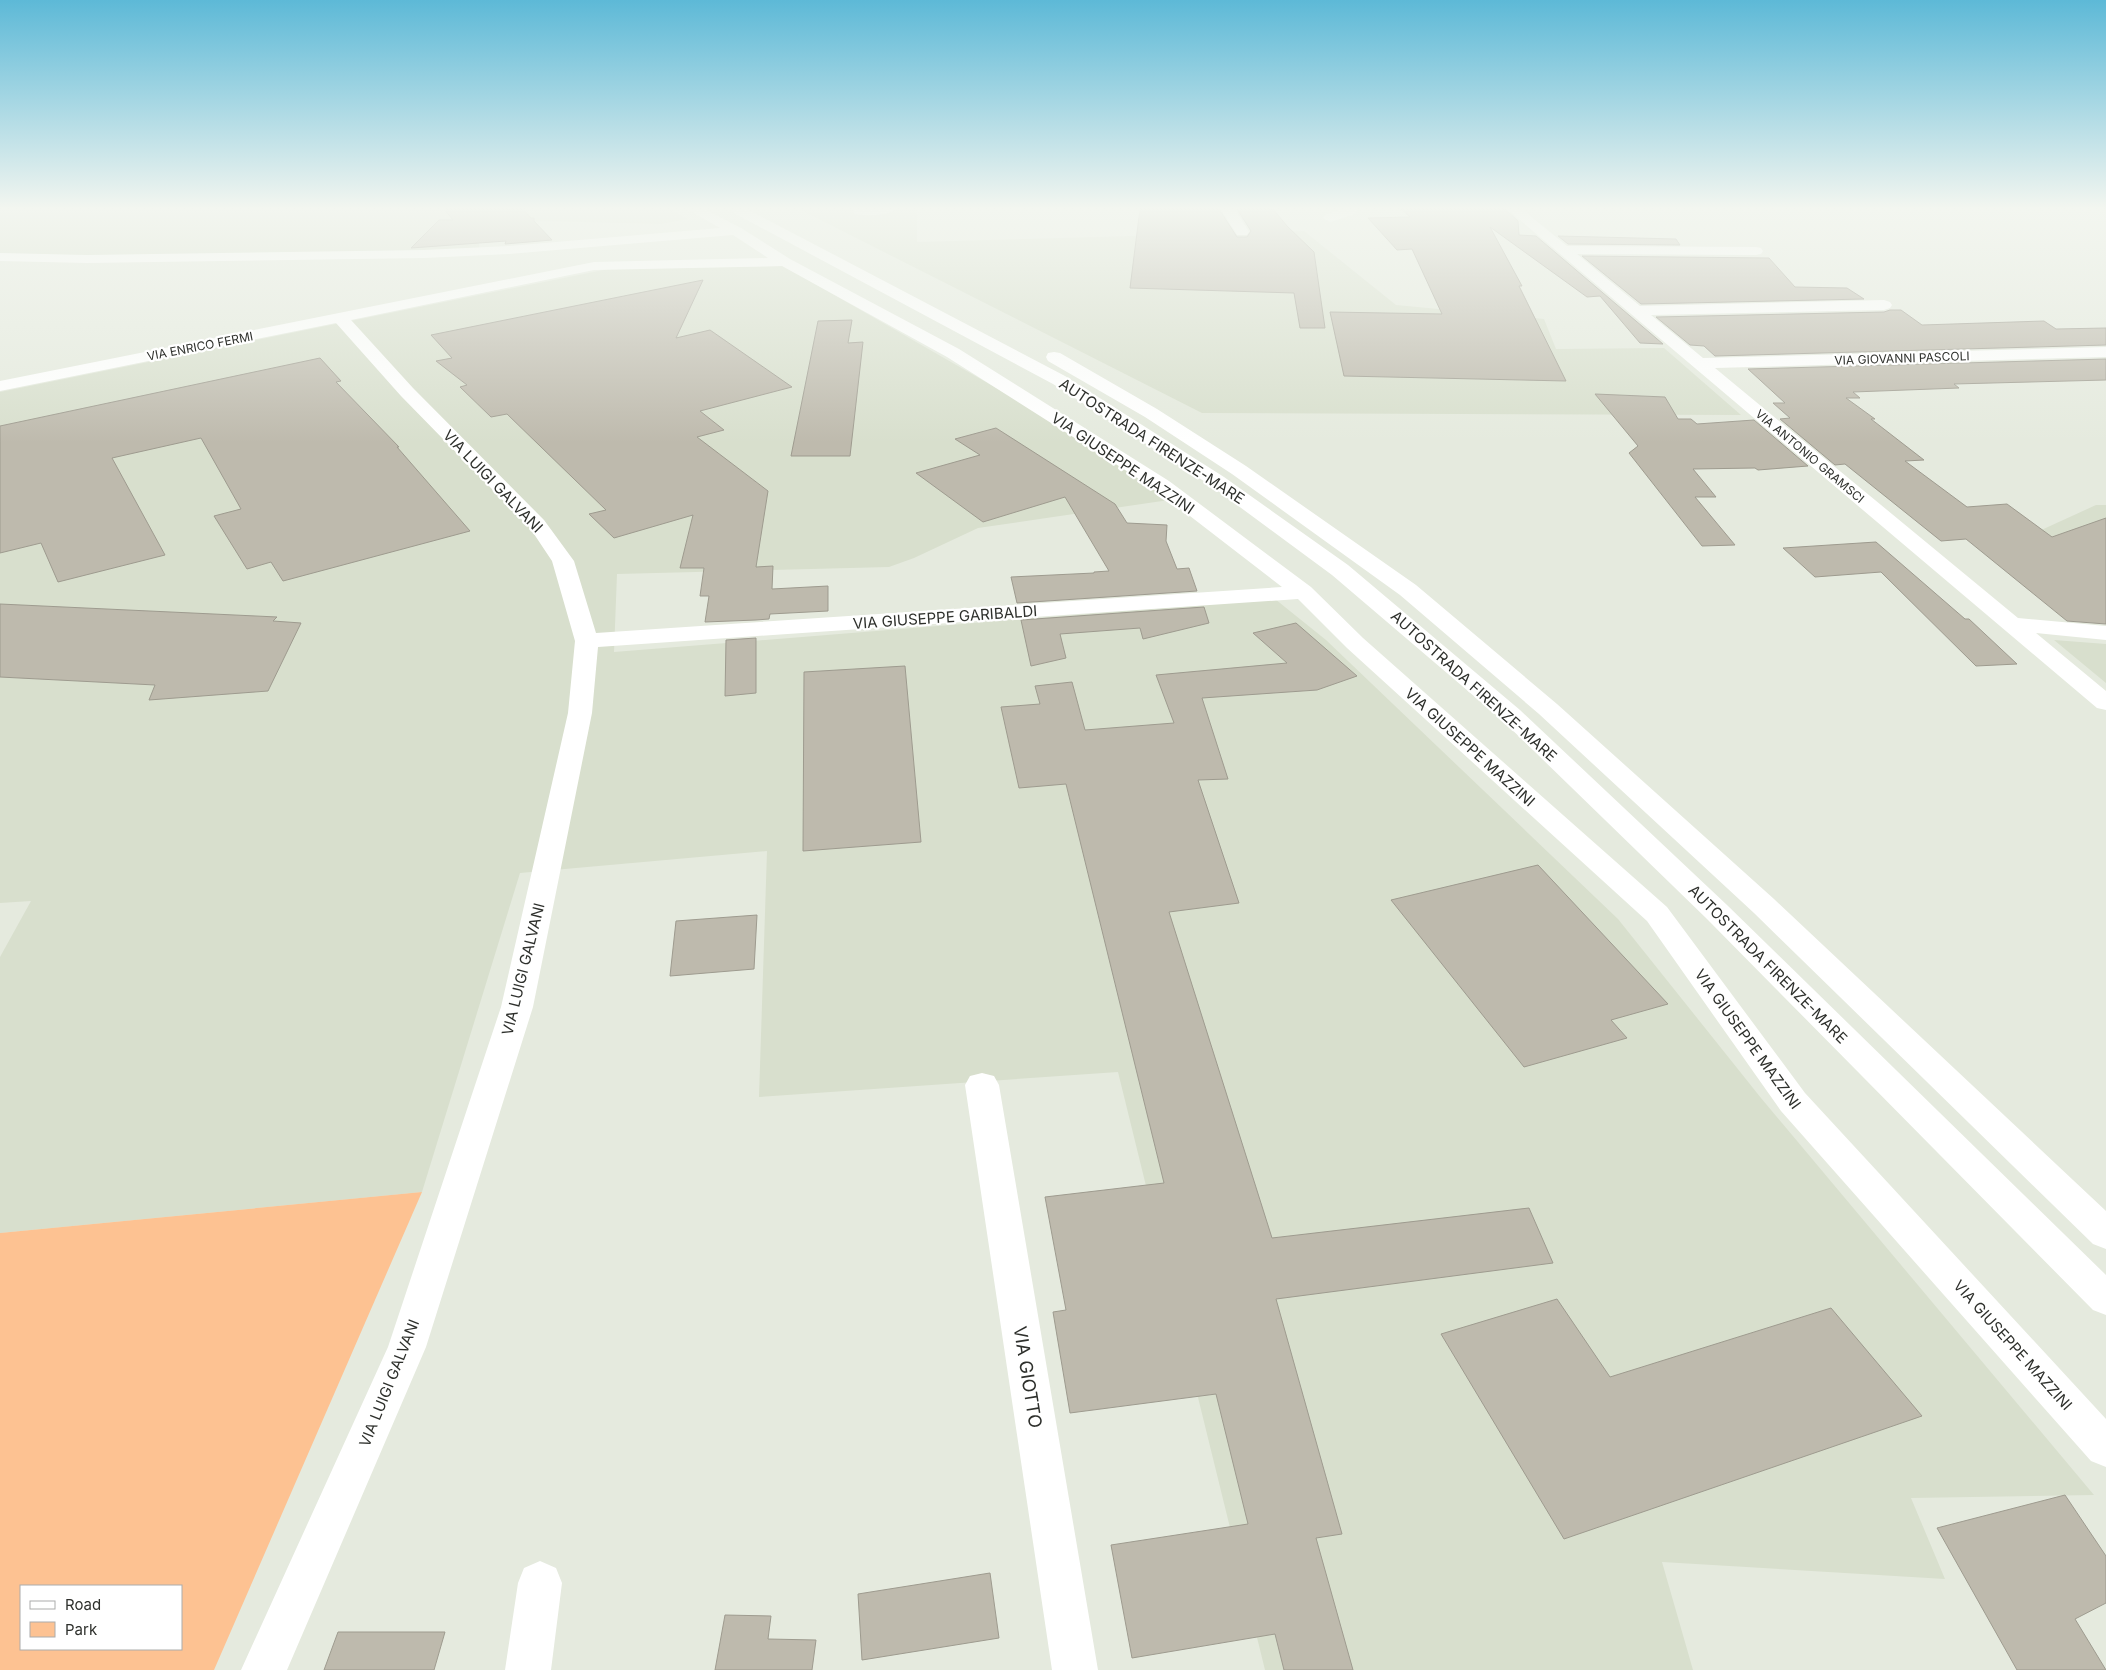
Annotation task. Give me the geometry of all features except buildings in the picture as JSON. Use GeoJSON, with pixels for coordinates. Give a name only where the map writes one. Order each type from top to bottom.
{"type":"FeatureCollection","features":[{"type":"Feature","properties":{"kind":"main road","name":"VIA ENRICO FERMI"},"geometry":{"type":"LineString","coordinates":[[0,386],[494,287]]}},
{"type":"Feature","properties":{"kind":"main road","name":"VIA GIUSEPPE MAZZINI"},"geometry":{"type":"LineString","coordinates":[[832,287],[954,352],[1162,485],[1303,592],[1355,643],[1657,914],[1793,1102],[2106,1448]]}},
{"type":"Feature","properties":{"kind":"main road","name":"AUTOSTRADA FIRENZE-MARE"},"geometry":{"type":"LineString","coordinates":[[871,287],[1059,380],[1217,481],[1340,570],[1525,729],[1717,912],[2106,1299]]}},
{"type":"Feature","properties":{"kind":"main road","name":"AUTOSTRADA FIRENZE-MARE"},"geometry":{"type":"LineString","coordinates":[[919,287],[1094,378],[1239,470],[1408,590],[1548,709],[1764,906],[2106,1234]]}},
{"type":"Feature","properties":{"kind":"main road","name":"VIA ANTONIO GRAMSCI"},"geometry":{"type":"LineString","coordinates":[[1608,287],[2106,703]]}},
{"type":"Feature","properties":{"kind":"main road"},"geometry":{"type":"LineString","coordinates":[[1637,311],[1884,305]]}},
{"type":"Feature","properties":{"kind":"main road","name":"VIA LUIGI GALVANI"},"geometry":{"type":"LineString","coordinates":[[264,1670],[407,1347],[517,1007],[580,713],[587,641],[563,561],[537,524],[407,392],[340,319]]}},
{"type":"Feature","properties":{"kind":"main road","name":"VIA GIOVANNI PASCOLI"},"geometry":{"type":"LineString","coordinates":[[1698,364],[2106,352]]}},
{"type":"Feature","properties":{"kind":"main road","name":"VIA GIUSEPPE GARIBALDI"},"geometry":{"type":"LineString","coordinates":[[587,641],[1303,592]]}},
{"type":"Feature","properties":{"kind":"main road"},"geometry":{"type":"LineString","coordinates":[[2012,624],[2106,633]]}},
{"type":"Feature","properties":{"kind":"main road","name":"VIA GIOTTO"},"geometry":{"type":"LineString","coordinates":[[982,1085],[1075,1670]]}},
{"type":"Feature","properties":{"kind":"main road"},"geometry":{"type":"LineString","coordinates":[[528,1670],[540,1583]]}},
{"type":"Feature","properties":{"kind":"shaded area"},"geometry":{"type":"Polygon","coordinates":[[[519,287],[820,287],[1057,423],[1169,500],[978,528],[914,558],[889,567],[617,574],[614,652],[1275,599],[1326,640],[1618,919],[1761,1098],[2094,1495],[1911,1498],[1945,1579],[1662,1562],[1693,1670],[1265,1670],[1118,1072],[759,1097],[767,851],[520,873],[422,1192],[0,1233],[0,957],[31,901],[0,903],[0,392],[519,287]]]}},
{"type":"Feature","properties":{"kind":"shaded area"},"geometry":{"type":"Polygon","coordinates":[[[953,287],[1374,287],[1396,305],[1544,319],[1556,349],[1664,348],[1741,415],[1202,413],[953,287]]]}},
{"type":"Feature","properties":{"kind":"shaded area"},"geometry":{"type":"Polygon","coordinates":[[[2096,505],[2106,505],[2106,602],[2024,538],[2096,505]]]}},
{"type":"Feature","properties":{"kind":"shaded area"},"geometry":{"type":"Polygon","coordinates":[[[2054,640],[2106,644],[2106,683],[2054,640]]]}},
{"type":"Feature","properties":{"kind":"green space"},"geometry":{"type":"Polygon","coordinates":[[[422,1192],[214,1670],[0,1670],[0,1233],[422,1192]]]}}]}
